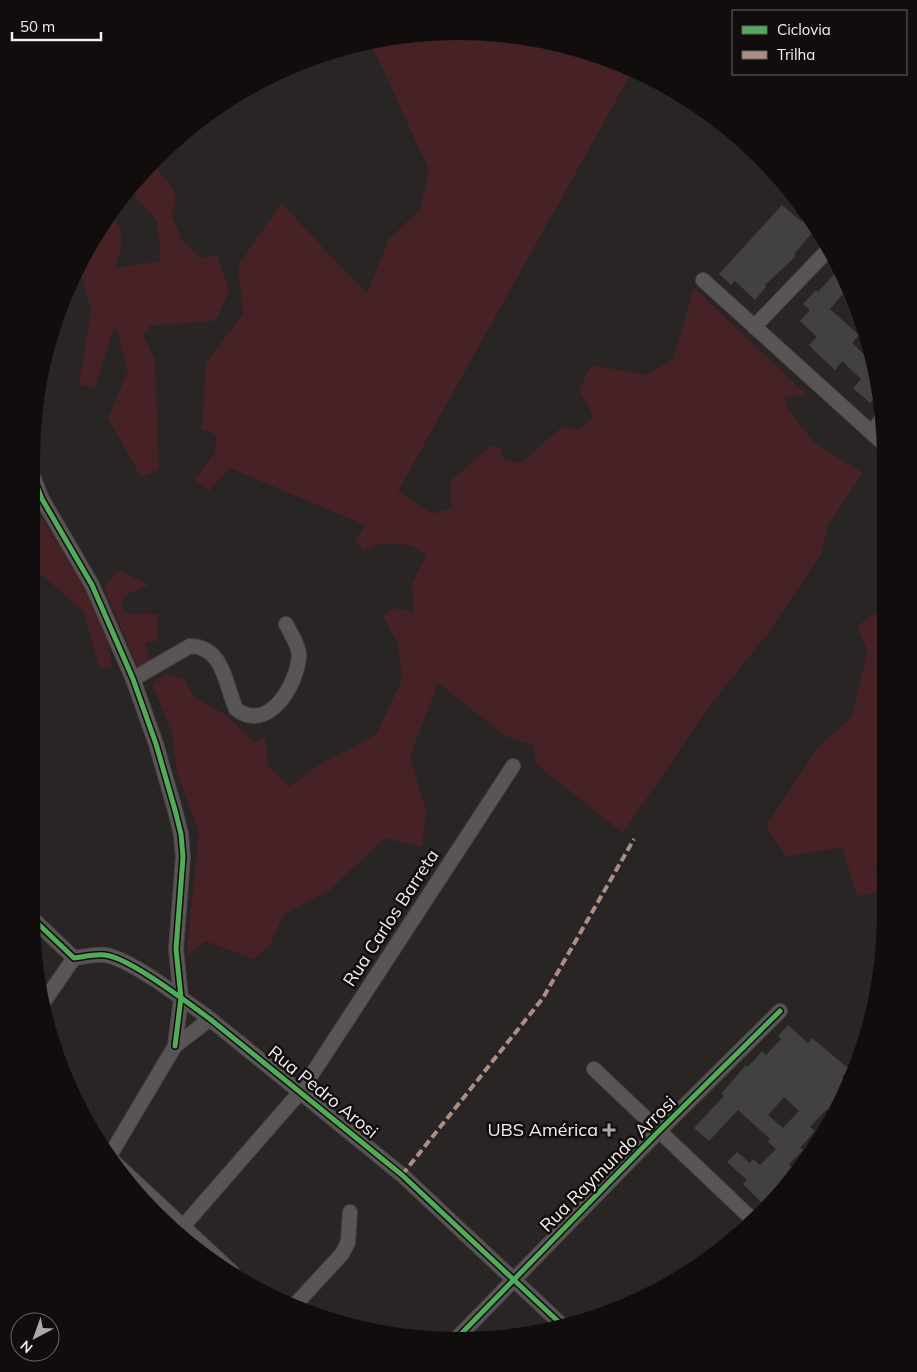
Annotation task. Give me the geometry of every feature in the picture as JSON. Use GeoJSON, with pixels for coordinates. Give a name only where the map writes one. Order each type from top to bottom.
{"type":"FeatureCollection","features":[{"type":"Feature","properties":{"kind":"street"},"geometry":{"type":"LineString","coordinates":[[754,327],[824,255]]}},
{"type":"Feature","properties":{"kind":"street"},"geometry":{"type":"LineString","coordinates":[[703,280],[876,436]]}},
{"type":"Feature","properties":{"kind":"street"},"geometry":{"type":"LineString","coordinates":[[872,432],[876,427]]}},
{"type":"Feature","properties":{"kind":"street"},"geometry":{"type":"LineString","coordinates":[[40,494],[92,585],[133,679],[156,744],[181,834],[183,857],[176,949],[181,998],[175,1046]]}},
{"type":"Feature","properties":{"kind":"street"},"geometry":{"type":"LineString","coordinates":[[133,679],[190,646],[201,646],[214,655],[222,669],[236,709],[250,717],[262,716],[273,710],[283,697],[291,684],[296,670],[299,655],[286,624]]}},
{"type":"Feature","properties":{"kind":"street","name":"Rua Carlos Barreta"},"geometry":{"type":"LineString","coordinates":[[182,1227],[301,1091],[513,766]]}},
{"type":"Feature","properties":{"kind":"street"},"geometry":{"type":"LineString","coordinates":[[40,926],[74,958],[48,996]]}},
{"type":"Feature","properties":{"kind":"street","name":"Rua Pedro Arosi"},"geometry":{"type":"LineString","coordinates":[[74,958],[104,955],[117,958],[181,998],[210,1019],[301,1091],[402,1175],[557,1320]]}},
{"type":"Feature","properties":{"kind":"street","name":"Rua Raymundo Arrosi"},"geometry":{"type":"LineString","coordinates":[[463,1332],[659,1131],[780,1011]]}},
{"type":"Feature","properties":{"kind":"street"},"geometry":{"type":"LineString","coordinates":[[113,1150],[175,1046],[210,1019]]}},
{"type":"Feature","properties":{"kind":"street"},"geometry":{"type":"LineString","coordinates":[[594,1069],[748,1215]]}},
{"type":"Feature","properties":{"kind":"street"},"geometry":{"type":"LineString","coordinates":[[299,1300],[342,1254],[348,1242],[350,1212]]}},
{"type":"Feature","properties":{"kind":"shaded area"},"geometry":{"type":"Polygon","coordinates":[[[431,41],[486,41],[540,48],[567,54],[629,77],[398,491],[432,514],[451,507],[450,481],[492,445],[501,448],[503,459],[520,464],[563,426],[578,430],[594,417],[579,390],[591,365],[646,375],[673,359],[694,288],[807,395],[785,397],[786,407],[815,443],[863,473],[828,525],[821,555],[768,633],[711,704],[623,833],[536,764],[534,745],[507,737],[438,683],[410,757],[426,810],[422,847],[384,838],[329,891],[284,914],[270,945],[253,959],[205,941],[186,957],[199,831],[177,774],[172,733],[152,684],[165,673],[184,679],[194,697],[226,715],[255,743],[265,736],[268,766],[290,787],[318,765],[376,735],[402,679],[398,643],[383,617],[392,608],[414,612],[412,584],[426,556],[412,545],[377,544],[364,551],[355,542],[365,525],[230,468],[209,491],[195,480],[215,452],[216,435],[202,429],[206,363],[243,314],[238,266],[281,203],[367,294],[389,239],[420,209],[429,170],[374,49],[431,41]]]}},
{"type":"Feature","properties":{"kind":"shaded area"},"geometry":{"type":"Polygon","coordinates":[[[157,169],[176,193],[172,216],[182,241],[201,258],[217,255],[229,290],[218,316],[213,321],[150,326],[143,335],[155,360],[159,470],[141,477],[108,418],[128,371],[115,324],[95,388],[79,384],[91,309],[81,277],[96,249],[115,221],[122,235],[121,248],[115,268],[161,261],[157,221],[134,195],[157,169]]]}},
{"type":"Feature","properties":{"kind":"shaded area"},"geometry":{"type":"Polygon","coordinates":[[[42,518],[84,587],[108,642],[112,668],[99,667],[84,612],[40,573],[40,520],[42,518]]]}},
{"type":"Feature","properties":{"kind":"shaded area"},"geometry":{"type":"Polygon","coordinates":[[[119,570],[149,585],[129,593],[121,603],[126,614],[158,614],[157,641],[146,643],[150,664],[138,668],[104,587],[119,570]]]}},
{"type":"Feature","properties":{"kind":"shaded area"},"geometry":{"type":"Polygon","coordinates":[[[877,612],[877,893],[857,896],[842,847],[786,857],[766,826],[817,748],[852,717],[868,652],[857,626],[877,612]]]}},
{"type":"Feature","properties":{"kind":"building"},"geometry":{"type":"Polygon","coordinates":[[[782,205],[802,220],[811,234],[794,254],[796,256],[765,285],[766,287],[755,300],[735,281],[731,285],[719,274],[782,205]]]}},
{"type":"Feature","properties":{"kind":"building"},"geometry":{"type":"Polygon","coordinates":[[[834,274],[843,294],[830,309],[858,334],[852,343],[864,354],[872,400],[870,403],[853,388],[861,379],[842,361],[835,370],[809,345],[817,337],[800,321],[810,310],[803,304],[816,290],[818,292],[834,274]]]}},
{"type":"Feature","properties":{"kind":"building"},"geometry":{"type":"Polygon","coordinates":[[[788,1025],[808,1043],[812,1038],[847,1068],[828,1110],[810,1127],[815,1131],[800,1148],[803,1150],[789,1164],[791,1168],[761,1202],[743,1184],[747,1180],[727,1162],[737,1152],[750,1163],[753,1159],[760,1165],[776,1149],[768,1142],[770,1139],[738,1110],[709,1141],[694,1128],[724,1096],[721,1094],[746,1065],[748,1067],[762,1051],[766,1055],[781,1039],[778,1036],[788,1025]],[[784,1097],[768,1115],[783,1128],[799,1111],[784,1097]]]}},
{"type":"Feature","properties":{"kind":"marked path"},"geometry":{"type":"LineString","coordinates":[[402,1175],[543,998],[634,839]]}},
{"type":"Feature","properties":{"kind":"cycle path"},"geometry":{"type":"LineString","coordinates":[[40,494],[92,585],[133,679],[156,744],[181,834],[183,857],[176,949],[181,998],[175,1046]]}},
{"type":"Feature","properties":{"kind":"cycle path"},"geometry":{"type":"LineString","coordinates":[[40,926],[74,958],[93,955],[105,955],[116,958],[159,982],[210,1019],[402,1175],[557,1320]]}},
{"type":"Feature","properties":{"kind":"cycle path"},"geometry":{"type":"LineString","coordinates":[[463,1332],[659,1131],[780,1011]]}},
{"type":"Feature","properties":{"kind":"place","name":"UBS América"},"geometry":{"type":"Point","coordinates":[609,1130]}}]}
